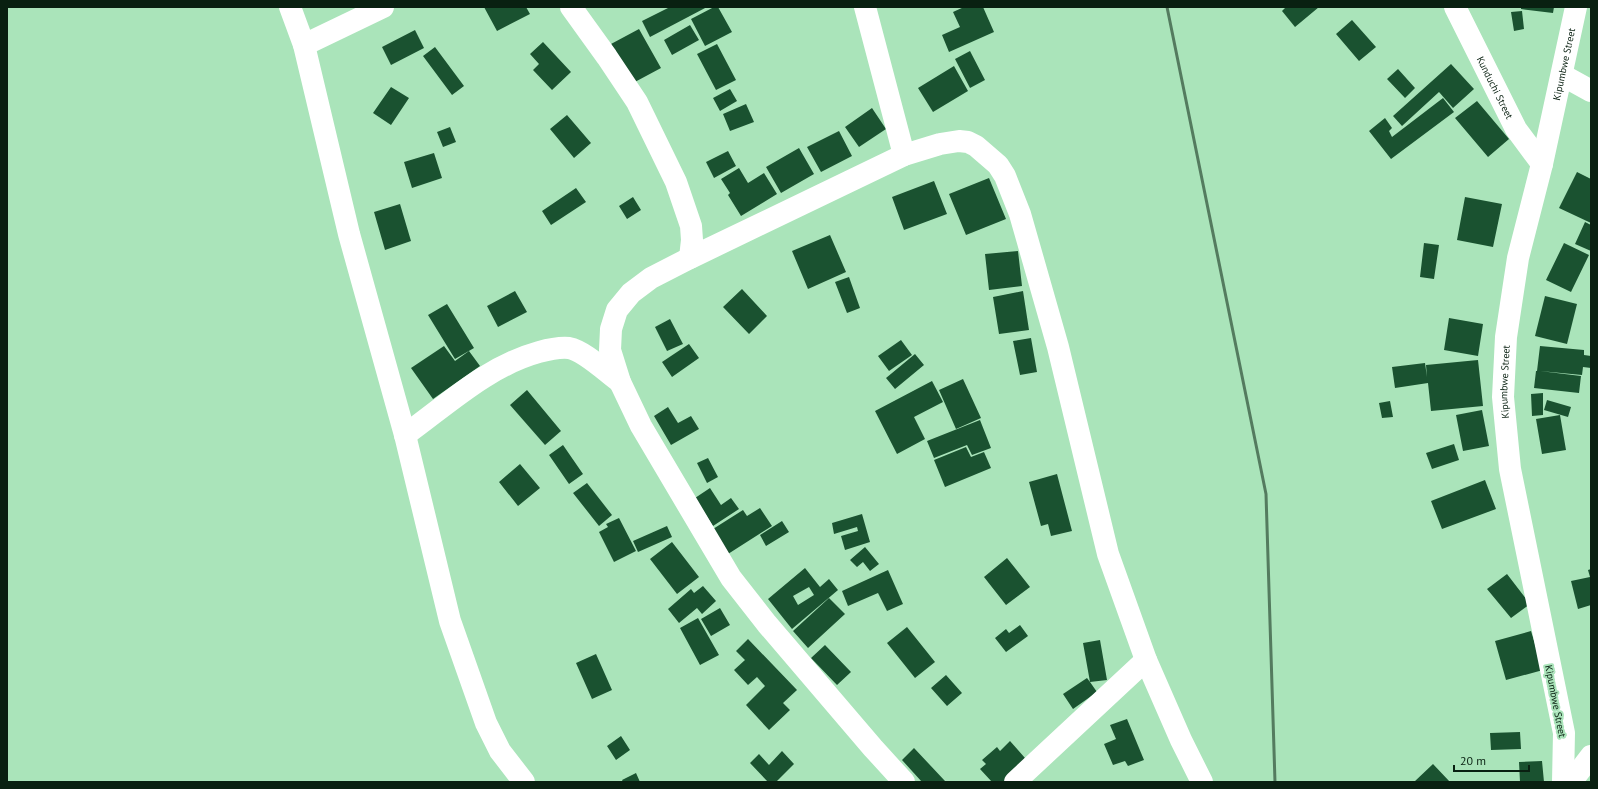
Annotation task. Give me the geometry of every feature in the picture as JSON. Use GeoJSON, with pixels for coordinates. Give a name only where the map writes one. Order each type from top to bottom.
{"type":"FeatureCollection","features":[{"type":"Feature","properties":{"kind":"street"},"geometry":{"type":"LineString","coordinates":[[290,7],[304,45],[349,234],[406,435],[450,620],[486,723],[500,751],[524,782]]}},
{"type":"Feature","properties":{"kind":"street"},"geometry":{"type":"LineString","coordinates":[[304,45],[383,7]]}},
{"type":"Feature","properties":{"kind":"street"},"geometry":{"type":"LineString","coordinates":[[571,7],[637,102],[676,182],[691,226],[692,240],[690,258]]}},
{"type":"Feature","properties":{"kind":"street"},"geometry":{"type":"LineString","coordinates":[[865,7],[904,155]]}},
{"type":"Feature","properties":{"kind":"street","name":"Kunduchi Street"},"geometry":{"type":"LineString","coordinates":[[1455,7],[1516,129],[1542,164]]}},
{"type":"Feature","properties":{"kind":"street","name":"Kipumbwe Street"},"geometry":{"type":"LineString","coordinates":[[1563,782],[1564,733],[1510,469],[1503,397],[1506,337],[1518,258],[1542,164],[1576,7]]}},
{"type":"Feature","properties":{"kind":"street"},"geometry":{"type":"LineString","coordinates":[[1562,75],[1591,91]]}},
{"type":"Feature","properties":{"kind":"street"},"geometry":{"type":"LineString","coordinates":[[904,782],[767,624],[732,578],[641,426],[620,382],[610,350],[611,329],[617,310],[631,293],[646,282],[690,258],[904,155],[940,144],[959,141],[968,142],[976,146],[998,165],[1005,176],[1020,214],[1058,347],[1108,554],[1146,660],[1181,740],[1202,782]]}},
{"type":"Feature","properties":{"kind":"street"},"geometry":{"type":"LineString","coordinates":[[406,435],[491,372],[512,361],[555,348],[570,348],[580,353],[620,382]]}},
{"type":"Feature","properties":{"kind":"street"},"geometry":{"type":"LineString","coordinates":[[1015,782],[1146,660]]}},
{"type":"Feature","properties":{"kind":"street"},"geometry":{"type":"LineString","coordinates":[[1571,782],[1591,756]]}},
{"type":"Feature","properties":{"kind":"building"},"geometry":{"type":"Polygon","coordinates":[[[484,7],[526,7],[530,14],[497,31],[484,7]]]}},
{"type":"Feature","properties":{"kind":"building"},"geometry":{"type":"Polygon","coordinates":[[[670,7],[707,7],[650,37],[642,21],[670,7]]]}},
{"type":"Feature","properties":{"kind":"building"},"geometry":{"type":"Polygon","coordinates":[[[714,7],[718,7],[732,32],[705,46],[691,19],[714,7]]]}},
{"type":"Feature","properties":{"kind":"building"},"geometry":{"type":"Polygon","coordinates":[[[964,7],[983,7],[994,32],[949,52],[942,35],[960,27],[953,12],[964,7]]]}},
{"type":"Feature","properties":{"kind":"building"},"geometry":{"type":"Polygon","coordinates":[[[1286,7],[1319,7],[1295,27],[1282,11],[1286,7]]]}},
{"type":"Feature","properties":{"kind":"building"},"geometry":{"type":"Polygon","coordinates":[[[1521,7],[1554,7],[1553,13],[1521,9],[1521,7]]]}},
{"type":"Feature","properties":{"kind":"building"},"geometry":{"type":"Polygon","coordinates":[[[1522,11],[1524,29],[1514,31],[1511,12],[1522,11]]]}},
{"type":"Feature","properties":{"kind":"building"},"geometry":{"type":"Polygon","coordinates":[[[1352,20],[1376,47],[1359,61],[1336,34],[1352,20]]]}},
{"type":"Feature","properties":{"kind":"building"},"geometry":{"type":"Polygon","coordinates":[[[690,25],[699,40],[672,55],[664,40],[690,25]]]}},
{"type":"Feature","properties":{"kind":"building"},"geometry":{"type":"Polygon","coordinates":[[[639,29],[661,68],[633,83],[611,44],[639,29]]]}},
{"type":"Feature","properties":{"kind":"building"},"geometry":{"type":"Polygon","coordinates":[[[415,30],[424,48],[391,65],[382,47],[415,30]]]}},
{"type":"Feature","properties":{"kind":"building"},"geometry":{"type":"Polygon","coordinates":[[[543,42],[571,72],[552,90],[533,70],[539,64],[530,54],[543,42]]]}},
{"type":"Feature","properties":{"kind":"building"},"geometry":{"type":"Polygon","coordinates":[[[717,44],[736,80],[716,90],[697,54],[717,44]]]}},
{"type":"Feature","properties":{"kind":"building"},"geometry":{"type":"Polygon","coordinates":[[[435,47],[464,86],[452,95],[423,56],[435,47]]]}},
{"type":"Feature","properties":{"kind":"building"},"geometry":{"type":"Polygon","coordinates":[[[970,51],[985,80],[970,88],[955,59],[970,51]]]}},
{"type":"Feature","properties":{"kind":"building"},"geometry":{"type":"Polygon","coordinates":[[[1451,64],[1474,89],[1453,108],[1439,92],[1402,126],[1393,116],[1451,64]]]}},
{"type":"Feature","properties":{"kind":"building"},"geometry":{"type":"Polygon","coordinates":[[[954,66],[968,91],[933,112],[918,88],[954,66]]]}},
{"type":"Feature","properties":{"kind":"building"},"geometry":{"type":"Polygon","coordinates":[[[1398,69],[1415,88],[1405,98],[1387,79],[1398,69]]]}},
{"type":"Feature","properties":{"kind":"building"},"geometry":{"type":"Polygon","coordinates":[[[391,87],[409,98],[391,125],[373,113],[391,87]]]}},
{"type":"Feature","properties":{"kind":"building"},"geometry":{"type":"Polygon","coordinates":[[[730,89],[737,101],[720,111],[713,98],[730,89]]]}},
{"type":"Feature","properties":{"kind":"building"},"geometry":{"type":"Polygon","coordinates":[[[1443,98],[1454,112],[1391,159],[1369,131],[1385,118],[1392,128],[1389,131],[1392,137],[1443,98]]]}},
{"type":"Feature","properties":{"kind":"building"},"geometry":{"type":"Polygon","coordinates":[[[1477,101],[1509,139],[1488,157],[1455,118],[1477,101]]]}},
{"type":"Feature","properties":{"kind":"building"},"geometry":{"type":"Polygon","coordinates":[[[746,104],[754,122],[730,131],[723,114],[746,104]]]}},
{"type":"Feature","properties":{"kind":"building"},"geometry":{"type":"Polygon","coordinates":[[[872,108],[886,129],[859,147],[845,127],[872,108]]]}},
{"type":"Feature","properties":{"kind":"building"},"geometry":{"type":"Polygon","coordinates":[[[567,115],[591,143],[574,158],[550,129],[567,115]]]}},
{"type":"Feature","properties":{"kind":"building"},"geometry":{"type":"Polygon","coordinates":[[[450,127],[456,142],[443,147],[437,132],[450,127]]]}},
{"type":"Feature","properties":{"kind":"building"},"geometry":{"type":"Polygon","coordinates":[[[839,131],[852,156],[821,172],[807,147],[839,131]]]}},
{"type":"Feature","properties":{"kind":"building"},"geometry":{"type":"Polygon","coordinates":[[[799,148],[814,174],[781,193],[766,167],[799,148]]]}},
{"type":"Feature","properties":{"kind":"building"},"geometry":{"type":"Polygon","coordinates":[[[728,151],[736,166],[714,178],[706,162],[728,151]]]}},
{"type":"Feature","properties":{"kind":"building"},"geometry":{"type":"Polygon","coordinates":[[[434,153],[442,178],[412,188],[404,162],[434,153]]]}},
{"type":"Feature","properties":{"kind":"building"},"geometry":{"type":"Polygon","coordinates":[[[739,168],[748,183],[764,173],[777,194],[741,216],[728,195],[730,193],[721,179],[739,168]]]}},
{"type":"Feature","properties":{"kind":"building"},"geometry":{"type":"Polygon","coordinates":[[[1577,172],[1591,179],[1591,223],[1559,208],[1577,172]]]}},
{"type":"Feature","properties":{"kind":"building"},"geometry":{"type":"Polygon","coordinates":[[[989,178],[1006,219],[966,235],[949,194],[989,178]]]}},
{"type":"Feature","properties":{"kind":"building"},"geometry":{"type":"Polygon","coordinates":[[[934,181],[947,214],[904,230],[892,197],[934,181]]]}},
{"type":"Feature","properties":{"kind":"building"},"geometry":{"type":"Polygon","coordinates":[[[576,188],[586,202],[551,225],[542,211],[576,188]]]}},
{"type":"Feature","properties":{"kind":"building"},"geometry":{"type":"Polygon","coordinates":[[[633,197],[641,210],[627,219],[619,206],[633,197]]]}},
{"type":"Feature","properties":{"kind":"building"},"geometry":{"type":"Polygon","coordinates":[[[1465,197],[1502,204],[1493,247],[1457,240],[1465,197]]]}},
{"type":"Feature","properties":{"kind":"building"},"geometry":{"type":"Polygon","coordinates":[[[400,204],[411,241],[385,250],[374,212],[400,204]]]}},
{"type":"Feature","properties":{"kind":"building"},"geometry":{"type":"Polygon","coordinates":[[[1585,222],[1591,225],[1591,251],[1575,244],[1585,222]]]}},
{"type":"Feature","properties":{"kind":"building"},"geometry":{"type":"Polygon","coordinates":[[[830,235],[846,272],[808,289],[792,251],[830,235]]]}},
{"type":"Feature","properties":{"kind":"building"},"geometry":{"type":"Polygon","coordinates":[[[1424,243],[1439,245],[1434,279],[1420,277],[1424,243]]]}},
{"type":"Feature","properties":{"kind":"building"},"geometry":{"type":"Polygon","coordinates":[[[1564,243],[1589,255],[1571,292],[1546,280],[1564,243]]]}},
{"type":"Feature","properties":{"kind":"building"},"geometry":{"type":"Polygon","coordinates":[[[1018,251],[1022,286],[989,290],[985,254],[1018,251]]]}},
{"type":"Feature","properties":{"kind":"building"},"geometry":{"type":"Polygon","coordinates":[[[849,277],[860,308],[847,313],[835,282],[849,277]]]}},
{"type":"Feature","properties":{"kind":"building"},"geometry":{"type":"Polygon","coordinates":[[[742,289],[767,316],[749,334],[723,307],[742,289]]]}},
{"type":"Feature","properties":{"kind":"building"},"geometry":{"type":"Polygon","coordinates":[[[515,291],[527,312],[498,327],[487,306],[515,291]]]}},
{"type":"Feature","properties":{"kind":"building"},"geometry":{"type":"Polygon","coordinates":[[[1023,291],[1029,330],[999,334],[993,297],[1023,291]]]}},
{"type":"Feature","properties":{"kind":"building"},"geometry":{"type":"Polygon","coordinates":[[[1545,296],[1577,304],[1567,344],[1535,336],[1545,296]]]}},
{"type":"Feature","properties":{"kind":"building"},"geometry":{"type":"Polygon","coordinates":[[[447,304],[474,348],[455,359],[428,315],[447,304]]]}},
{"type":"Feature","properties":{"kind":"building"},"geometry":{"type":"Polygon","coordinates":[[[1449,318],[1483,324],[1478,356],[1444,350],[1449,318]]]}},
{"type":"Feature","properties":{"kind":"building"},"geometry":{"type":"Polygon","coordinates":[[[670,319],[683,344],[667,351],[655,327],[670,319]]]}},
{"type":"Feature","properties":{"kind":"building"},"geometry":{"type":"Polygon","coordinates":[[[1031,338],[1037,372],[1020,375],[1013,341],[1031,338]]]}},
{"type":"Feature","properties":{"kind":"building"},"geometry":{"type":"Polygon","coordinates":[[[901,340],[912,355],[889,371],[878,356],[901,340]]]}},
{"type":"Feature","properties":{"kind":"building"},"geometry":{"type":"Polygon","coordinates":[[[689,344],[699,358],[672,377],[662,362],[689,344]]]}},
{"type":"Feature","properties":{"kind":"building"},"geometry":{"type":"Polygon","coordinates":[[[444,346],[455,361],[469,351],[480,366],[433,399],[411,368],[444,346]]]}},
{"type":"Feature","properties":{"kind":"building"},"geometry":{"type":"Polygon","coordinates":[[[1540,346],[1584,350],[1584,355],[1591,356],[1591,368],[1583,367],[1582,375],[1540,371],[1581,376],[1579,393],[1534,388],[1540,346]]]}},
{"type":"Feature","properties":{"kind":"building"},"geometry":{"type":"Polygon","coordinates":[[[915,354],[924,365],[895,389],[886,378],[915,354]]]}},
{"type":"Feature","properties":{"kind":"building"},"geometry":{"type":"Polygon","coordinates":[[[1478,360],[1483,406],[1431,411],[1428,383],[1395,388],[1392,367],[1425,363],[1427,377],[1426,365],[1478,360]]]}},
{"type":"Feature","properties":{"kind":"building"},"geometry":{"type":"Polygon","coordinates":[[[963,379],[981,418],[956,429],[939,390],[963,379]]]}},
{"type":"Feature","properties":{"kind":"building"},"geometry":{"type":"Polygon","coordinates":[[[932,381],[943,402],[914,417],[925,439],[897,454],[875,411],[932,381]]]}},
{"type":"Feature","properties":{"kind":"building"},"geometry":{"type":"Polygon","coordinates":[[[527,390],[561,431],[545,445],[510,405],[527,390]]]}},
{"type":"Feature","properties":{"kind":"building"},"geometry":{"type":"Polygon","coordinates":[[[1543,393],[1543,415],[1532,416],[1531,394],[1543,393]]]}},
{"type":"Feature","properties":{"kind":"building"},"geometry":{"type":"Polygon","coordinates":[[[1547,400],[1571,407],[1568,417],[1544,410],[1547,400]]]}},
{"type":"Feature","properties":{"kind":"building"},"geometry":{"type":"Polygon","coordinates":[[[1390,401],[1393,417],[1382,418],[1379,403],[1390,401]]]}},
{"type":"Feature","properties":{"kind":"building"},"geometry":{"type":"Polygon","coordinates":[[[668,407],[678,423],[691,416],[699,429],[671,445],[654,416],[668,407]]]}},
{"type":"Feature","properties":{"kind":"building"},"geometry":{"type":"Polygon","coordinates":[[[1482,410],[1489,446],[1463,451],[1456,415],[1482,410]]]}},
{"type":"Feature","properties":{"kind":"building"},"geometry":{"type":"Polygon","coordinates":[[[1560,415],[1566,450],[1542,454],[1536,419],[1560,415]]]}},
{"type":"Feature","properties":{"kind":"building"},"geometry":{"type":"Polygon","coordinates":[[[980,420],[991,448],[972,455],[967,445],[934,458],[927,441],[980,420]]]}},
{"type":"Feature","properties":{"kind":"building"},"geometry":{"type":"Polygon","coordinates":[[[1454,444],[1459,460],[1432,469],[1426,453],[1454,444]]]}},
{"type":"Feature","properties":{"kind":"building"},"geometry":{"type":"Polygon","coordinates":[[[563,445],[583,474],[569,484],[549,455],[563,445]]]}},
{"type":"Feature","properties":{"kind":"building"},"geometry":{"type":"Polygon","coordinates":[[[966,447],[971,457],[984,452],[991,468],[945,487],[934,460],[966,447]]]}},
{"type":"Feature","properties":{"kind":"building"},"geometry":{"type":"Polygon","coordinates":[[[708,458],[718,477],[707,483],[697,463],[708,458]]]}},
{"type":"Feature","properties":{"kind":"building"},"geometry":{"type":"Polygon","coordinates":[[[520,464],[540,488],[518,506],[499,482],[520,464]]]}},
{"type":"Feature","properties":{"kind":"building"},"geometry":{"type":"Polygon","coordinates":[[[1057,474],[1072,531],[1051,536],[1048,524],[1041,526],[1029,482],[1057,474]]]}},
{"type":"Feature","properties":{"kind":"building"},"geometry":{"type":"Polygon","coordinates":[[[1485,480],[1496,509],[1442,529],[1431,501],[1485,480]]]}},
{"type":"Feature","properties":{"kind":"building"},"geometry":{"type":"Polygon","coordinates":[[[587,483],[612,515],[599,526],[573,493],[587,483]]]}},
{"type":"Feature","properties":{"kind":"building"},"geometry":{"type":"Polygon","coordinates":[[[710,488],[721,505],[731,498],[739,509],[713,526],[695,498],[710,488]]]}},
{"type":"Feature","properties":{"kind":"building"},"geometry":{"type":"Polygon","coordinates":[[[760,508],[772,526],[728,554],[713,529],[743,510],[747,516],[760,508]]]}},
{"type":"Feature","properties":{"kind":"building"},"geometry":{"type":"Polygon","coordinates":[[[862,514],[870,542],[845,550],[841,536],[858,531],[857,527],[834,534],[832,523],[862,514]]]}},
{"type":"Feature","properties":{"kind":"building"},"geometry":{"type":"Polygon","coordinates":[[[619,518],[636,551],[614,562],[599,532],[608,527],[606,524],[619,518]]]}},
{"type":"Feature","properties":{"kind":"building"},"geometry":{"type":"Polygon","coordinates":[[[782,521],[789,532],[766,546],[760,535],[782,521]]]}},
{"type":"Feature","properties":{"kind":"building"},"geometry":{"type":"Polygon","coordinates":[[[667,526],[672,537],[638,552],[633,541],[667,526]]]}},
{"type":"Feature","properties":{"kind":"building"},"geometry":{"type":"Polygon","coordinates":[[[672,542],[699,577],[677,594],[650,559],[672,542]]]}},
{"type":"Feature","properties":{"kind":"building"},"geometry":{"type":"Polygon","coordinates":[[[865,547],[879,564],[870,571],[863,562],[857,567],[850,560],[865,547]]]}},
{"type":"Feature","properties":{"kind":"building"},"geometry":{"type":"Polygon","coordinates":[[[1007,558],[1030,587],[1006,605],[984,577],[1007,558]]]}},
{"type":"Feature","properties":{"kind":"building"},"geometry":{"type":"Polygon","coordinates":[[[805,568],[820,587],[829,579],[838,590],[792,629],[768,599],[805,568]],[[809,587],[793,596],[798,605],[814,595],[809,587]]]}},
{"type":"Feature","properties":{"kind":"building"},"geometry":{"type":"Polygon","coordinates":[[[1591,569],[1591,605],[1578,609],[1571,581],[1590,577],[1588,570],[1591,569]]]}},
{"type":"Feature","properties":{"kind":"building"},"geometry":{"type":"Polygon","coordinates":[[[888,570],[903,604],[887,611],[878,593],[848,606],[842,591],[888,570]]]}},
{"type":"Feature","properties":{"kind":"building"},"geometry":{"type":"Polygon","coordinates":[[[1507,574],[1530,604],[1511,618],[1487,589],[1507,574]]]}},
{"type":"Feature","properties":{"kind":"building"},"geometry":{"type":"Polygon","coordinates":[[[703,586],[716,601],[702,614],[697,608],[679,623],[668,609],[691,589],[694,593],[703,586]]]}},
{"type":"Feature","properties":{"kind":"building"},"geometry":{"type":"Polygon","coordinates":[[[829,598],[845,614],[808,648],[793,631],[829,598]]]}},
{"type":"Feature","properties":{"kind":"building"},"geometry":{"type":"Polygon","coordinates":[[[720,608],[730,625],[711,636],[701,619],[720,608]]]}},
{"type":"Feature","properties":{"kind":"building"},"geometry":{"type":"Polygon","coordinates":[[[698,618],[719,655],[700,665],[680,628],[698,618]]]}},
{"type":"Feature","properties":{"kind":"building"},"geometry":{"type":"Polygon","coordinates":[[[1020,625],[1028,636],[1006,652],[995,638],[1006,629],[1009,633],[1020,625]]]}},
{"type":"Feature","properties":{"kind":"building"},"geometry":{"type":"Polygon","coordinates":[[[907,627],[935,662],[915,678],[887,643],[907,627]]]}},
{"type":"Feature","properties":{"kind":"building"},"geometry":{"type":"Polygon","coordinates":[[[1531,631],[1543,670],[1506,680],[1495,641],[1531,631]]]}},
{"type":"Feature","properties":{"kind":"building"},"geometry":{"type":"Polygon","coordinates":[[[748,639],[797,690],[783,703],[790,710],[769,730],[746,705],[765,686],[757,677],[748,685],[734,670],[745,660],[736,651],[748,639]]]}},
{"type":"Feature","properties":{"kind":"building"},"geometry":{"type":"Polygon","coordinates":[[[1100,640],[1107,680],[1090,682],[1083,643],[1100,640]]]}},
{"type":"Feature","properties":{"kind":"building"},"geometry":{"type":"Polygon","coordinates":[[[825,645],[851,672],[837,685],[811,658],[825,645]]]}},
{"type":"Feature","properties":{"kind":"building"},"geometry":{"type":"Polygon","coordinates":[[[596,654],[612,690],[592,699],[576,663],[596,654]]]}},
{"type":"Feature","properties":{"kind":"building"},"geometry":{"type":"Polygon","coordinates":[[[946,675],[962,693],[947,706],[931,688],[946,675]]]}},
{"type":"Feature","properties":{"kind":"building"},"geometry":{"type":"Polygon","coordinates":[[[1087,678],[1097,692],[1073,709],[1063,694],[1087,678]]]}},
{"type":"Feature","properties":{"kind":"building"},"geometry":{"type":"Polygon","coordinates":[[[1127,719],[1144,760],[1128,766],[1125,761],[1113,765],[1104,744],[1116,739],[1110,725],[1127,719]]]}},
{"type":"Feature","properties":{"kind":"building"},"geometry":{"type":"Polygon","coordinates":[[[1520,732],[1521,749],[1491,750],[1490,733],[1520,732]]]}},
{"type":"Feature","properties":{"kind":"building"},"geometry":{"type":"Polygon","coordinates":[[[621,736],[630,750],[616,760],[607,746],[621,736]]]}},
{"type":"Feature","properties":{"kind":"building"},"geometry":{"type":"Polygon","coordinates":[[[1010,741],[1025,758],[1021,766],[1004,782],[992,782],[980,769],[986,764],[982,760],[997,747],[1000,751],[1010,741]]]}},
{"type":"Feature","properties":{"kind":"building"},"geometry":{"type":"Polygon","coordinates":[[[914,748],[945,781],[944,782],[922,782],[902,760],[914,748]]]}},
{"type":"Feature","properties":{"kind":"building"},"geometry":{"type":"Polygon","coordinates":[[[782,751],[794,764],[776,782],[768,782],[750,763],[759,754],[769,765],[782,751]]]}},
{"type":"Feature","properties":{"kind":"building"},"geometry":{"type":"Polygon","coordinates":[[[1542,761],[1544,782],[1520,782],[1519,762],[1542,761]]]}},
{"type":"Feature","properties":{"kind":"building"},"geometry":{"type":"Polygon","coordinates":[[[1433,764],[1450,782],[1414,782],[1433,764]]]}},
{"type":"Feature","properties":{"kind":"building"},"geometry":{"type":"Polygon","coordinates":[[[636,773],[640,782],[623,782],[622,780],[636,773]]]}},
{"type":"Feature","properties":{"kind":"railway"},"geometry":{"type":"LineString","coordinates":[[1167,7],[1266,494],[1275,782]]}}]}
